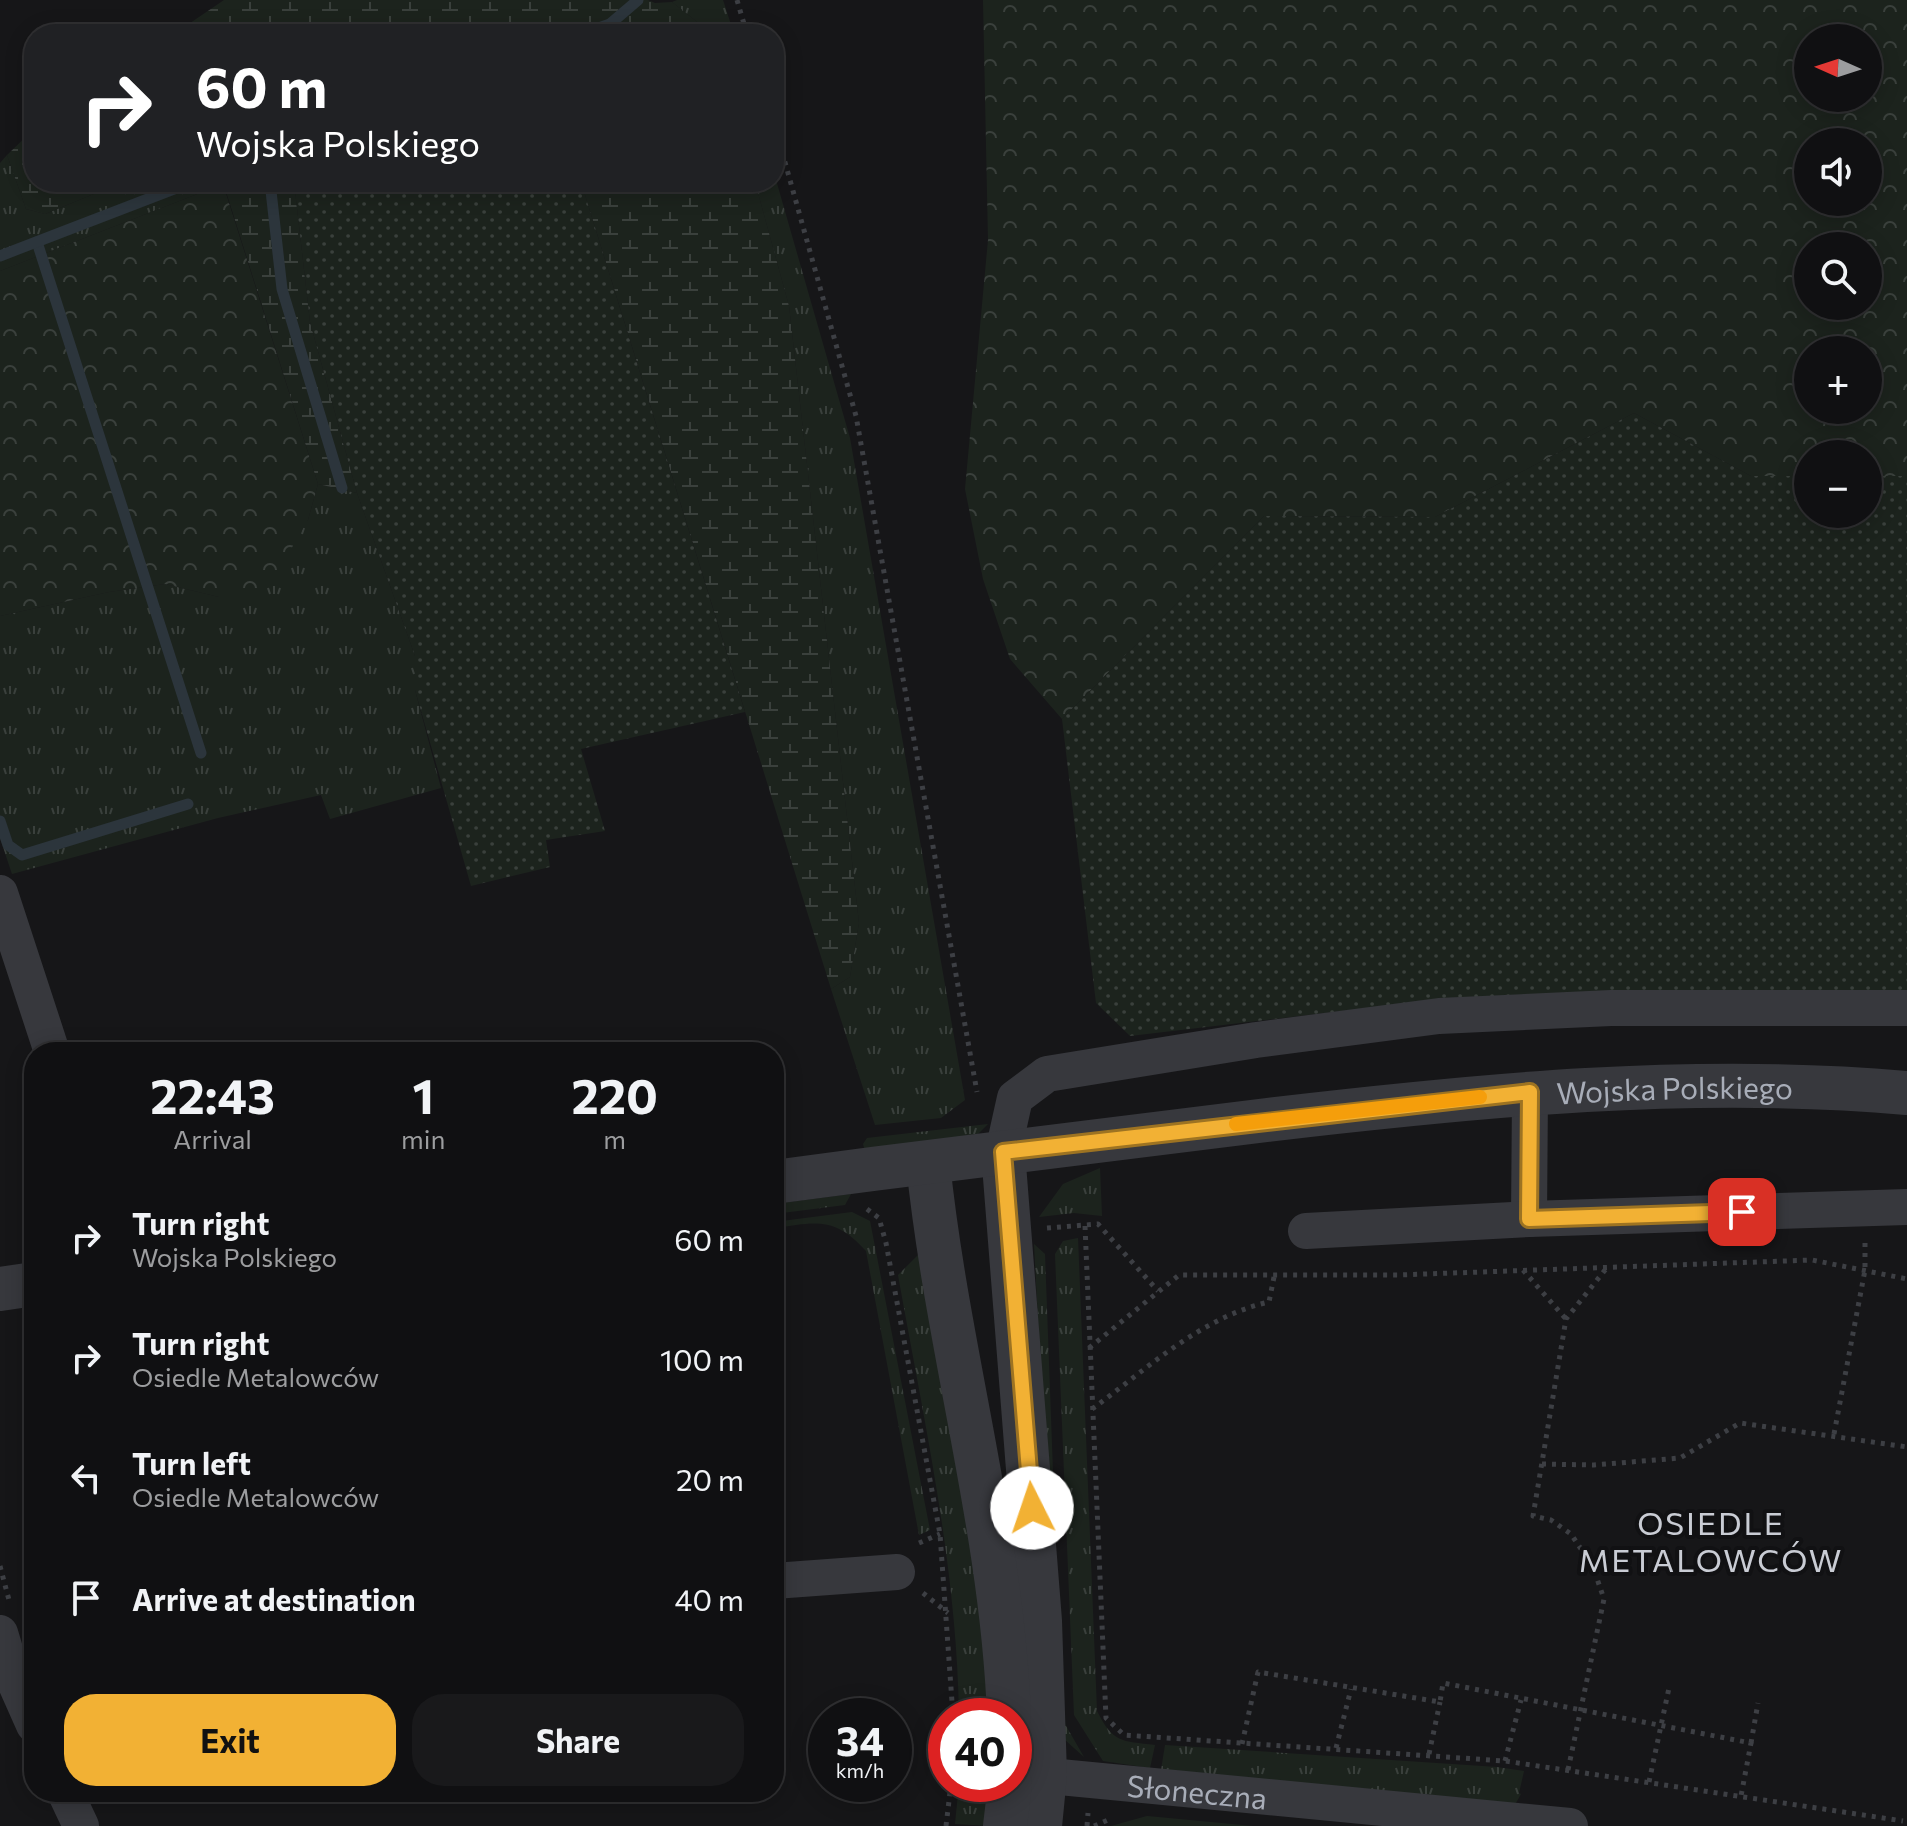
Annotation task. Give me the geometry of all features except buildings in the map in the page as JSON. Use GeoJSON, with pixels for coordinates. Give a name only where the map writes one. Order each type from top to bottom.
{"type":"FeatureCollection","features":[{"type":"Feature","properties":{"kind":"street"},"geometry":{"type":"LineString","coordinates":[[0,893],[49,1042]]}},
{"type":"Feature","properties":{"kind":"street"},"geometry":{"type":"LineString","coordinates":[[1032,1698],[1040,1621],[1003,1152],[1015,1098],[1047,1074],[1256,1040],[1471,1014],[1611,1008],[1907,1008]]}},
{"type":"Feature","properties":{"kind":"street","name":"Wojska Polskiego"},"geometry":{"type":"LineString","coordinates":[[784,1181],[1003,1152],[1530,1092],[1686,1085],[1796,1086],[1907,1093]]}},
{"type":"Feature","properties":{"kind":"street"},"geometry":{"type":"LineString","coordinates":[[1529,1219],[1530,1092]]}},
{"type":"Feature","properties":{"kind":"street"},"geometry":{"type":"LineString","coordinates":[[928,1163],[935,1237],[974,1439],[1006,1639],[1008,1698]]}},
{"type":"Feature","properties":{"kind":"street"},"geometry":{"type":"LineString","coordinates":[[1306,1231],[1529,1219],[1907,1207]]}},
{"type":"Feature","properties":{"kind":"street"},"geometry":{"type":"LineString","coordinates":[[0,1289],[24,1285]]}},
{"type":"Feature","properties":{"kind":"street"},"geometry":{"type":"LineString","coordinates":[[784,1580],[897,1572]]}},
{"type":"Feature","properties":{"kind":"street"},"geometry":{"type":"LineString","coordinates":[[0,1633],[24,1699]]}},
{"type":"Feature","properties":{"kind":"street","name":"Słoneczna"},"geometry":{"type":"LineString","coordinates":[[1032,1778],[1570,1826]]}},
{"type":"Feature","properties":{"kind":"street"},"geometry":{"type":"LineString","coordinates":[[70,1802],[81,1826]]}},
{"type":"Feature","properties":{"kind":"street"},"geometry":{"type":"LineString","coordinates":[[1005,1826],[1014,1802]]}},
{"type":"Feature","properties":{"kind":"street"},"geometry":{"type":"LineString","coordinates":[[1032,1802],[1040,1826]]}},
{"type":"Feature","properties":{"kind":"path"},"geometry":{"type":"LineString","coordinates":[[737,0],[744,24]]}},
{"type":"Feature","properties":{"kind":"path"},"geometry":{"type":"LineString","coordinates":[[784,159],[856,416],[979,1101]]}},
{"type":"Feature","properties":{"kind":"path"},"geometry":{"type":"LineString","coordinates":[[862,1206],[879,1218],[886,1243],[940,1534],[952,1698]]}},
{"type":"Feature","properties":{"kind":"path"},"geometry":{"type":"LineString","coordinates":[[1834,1434],[1865,1270],[1865,1208]]}},
{"type":"Feature","properties":{"kind":"path"},"geometry":{"type":"LineString","coordinates":[[1034,1228],[1098,1224],[1158,1291]]}},
{"type":"Feature","properties":{"kind":"path"},"geometry":{"type":"LineString","coordinates":[[1085,1226],[1106,1718],[1124,1735],[1505,1761],[1903,1821]]}},
{"type":"Feature","properties":{"kind":"path"},"geometry":{"type":"LineString","coordinates":[[1088,1349],[1179,1275],[1274,1277],[1812,1260],[1907,1279]]}},
{"type":"Feature","properties":{"kind":"path"},"geometry":{"type":"LineString","coordinates":[[1568,1770],[1604,1599],[1593,1567],[1571,1534],[1551,1520],[1533,1516],[1566,1319],[1609,1265]]}},
{"type":"Feature","properties":{"kind":"path"},"geometry":{"type":"LineString","coordinates":[[1522,1270],[1566,1319]]}},
{"type":"Feature","properties":{"kind":"path"},"geometry":{"type":"LineString","coordinates":[[1091,1410],[1208,1324],[1235,1309],[1269,1302],[1274,1277]]}},
{"type":"Feature","properties":{"kind":"path"},"geometry":{"type":"LineString","coordinates":[[1542,1464],[1594,1465],[1680,1458],[1740,1423],[1834,1434],[1907,1447]]}},
{"type":"Feature","properties":{"kind":"path"},"geometry":{"type":"LineString","coordinates":[[1242,1744],[1258,1672],[1440,1702]]}},
{"type":"Feature","properties":{"kind":"path"},"geometry":{"type":"LineString","coordinates":[[1429,1754],[1443,1683],[1751,1743]]}},
{"type":"Feature","properties":{"kind":"path"},"geometry":{"type":"LineString","coordinates":[[1649,1782],[1669,1688]]}},
{"type":"Feature","properties":{"kind":"path"},"geometry":{"type":"LineString","coordinates":[[1336,1748],[1351,1689]]}},
{"type":"Feature","properties":{"kind":"path"},"geometry":{"type":"LineString","coordinates":[[1505,1761],[1521,1700]]}},
{"type":"Feature","properties":{"kind":"path"},"geometry":{"type":"LineString","coordinates":[[1741,1796],[1758,1703]]}},
{"type":"Feature","properties":{"kind":"path"},"geometry":{"type":"LineString","coordinates":[[946,1826],[949,1802]]}},
{"type":"Feature","properties":{"kind":"green space"},"geometry":{"type":"Polygon","coordinates":[[[224,0],[648,0],[655,3],[672,2],[700,24],[189,24],[224,0]]]}},
{"type":"Feature","properties":{"kind":"green space"},"geometry":{"type":"Polygon","coordinates":[[[723,0],[731,24],[700,24],[672,2],[723,0]]]}},
{"type":"Feature","properties":{"kind":"green space"},"geometry":{"type":"Polygon","coordinates":[[[983,0],[1907,0],[1907,476],[1882,476],[1882,440],[1794,440],[1794,476],[1751,476],[1634,413],[1435,517],[1264,516],[1062,719],[1010,659],[983,579],[965,489],[988,240],[983,0]]]}},
{"type":"Feature","properties":{"kind":"green space"},"geometry":{"type":"Polygon","coordinates":[[[24,139],[24,192],[99,192],[45,214],[26,209],[7,155],[24,139]]]}},
{"type":"Feature","properties":{"kind":"green space"},"geometry":{"type":"Polygon","coordinates":[[[7,155],[26,209],[45,214],[99,192],[202,192],[0,271],[0,163],[7,155]]]}},
{"type":"Feature","properties":{"kind":"green space"},"geometry":{"type":"Polygon","coordinates":[[[202,192],[226,192],[318,484],[308,520],[269,587],[241,598],[219,597],[165,584],[109,592],[0,616],[0,271],[202,192]]]}},
{"type":"Feature","properties":{"kind":"green space"},"geometry":{"type":"Polygon","coordinates":[[[226,192],[295,192],[310,322],[357,493],[318,484],[226,192]]]}},
{"type":"Feature","properties":{"kind":"green space"},"geometry":{"type":"Polygon","coordinates":[[[295,192],[584,192],[745,712],[581,749],[605,831],[546,840],[550,867],[471,886],[415,690],[415,656],[357,493],[310,322],[295,192]]]}},
{"type":"Feature","properties":{"kind":"green space"},"geometry":{"type":"Polygon","coordinates":[[[584,192],[758,192],[789,306],[859,923],[850,977],[831,989],[584,192]]]}},
{"type":"Feature","properties":{"kind":"green space"},"geometry":{"type":"Polygon","coordinates":[[[758,192],[779,192],[850,438],[965,1100],[941,1118],[875,1125],[831,989],[850,977],[859,923],[789,306],[758,192]]]}},
{"type":"Feature","properties":{"kind":"green space"},"geometry":{"type":"Polygon","coordinates":[[[1634,413],[1751,476],[1794,476],[1794,528],[1882,528],[1882,476],[1907,476],[1907,995],[1452,998],[1130,1036],[1096,1003],[1062,719],[1264,516],[1435,517],[1634,413]]]}},
{"type":"Feature","properties":{"kind":"green space"},"geometry":{"type":"Polygon","coordinates":[[[318,484],[357,493],[415,656],[415,690],[441,788],[330,819],[321,795],[218,818],[12,874],[0,838],[0,616],[109,592],[165,584],[219,597],[308,520],[318,484]]]}},
{"type":"Feature","properties":{"kind":"green space"},"geometry":{"type":"Polygon","coordinates":[[[988,1124],[978,1134],[865,1151],[863,1144],[867,1138],[988,1124]]]}},
{"type":"Feature","properties":{"kind":"green space"},"geometry":{"type":"Polygon","coordinates":[[[1100,1168],[1102,1216],[1074,1213],[1039,1217],[1063,1184],[1100,1168]]]}},
{"type":"Feature","properties":{"kind":"green space"},"geometry":{"type":"Polygon","coordinates":[[[851,1194],[845,1205],[784,1213],[784,1203],[851,1194]]]}},
{"type":"Feature","properties":{"kind":"green space"},"geometry":{"type":"Polygon","coordinates":[[[852,1212],[870,1221],[930,1530],[919,1535],[866,1251],[834,1227],[813,1223],[784,1227],[784,1221],[852,1212]]]}},
{"type":"Feature","properties":{"kind":"green space"},"geometry":{"type":"Polygon","coordinates":[[[1078,1238],[1097,1711],[1113,1735],[1155,1745],[1150,1768],[1103,1761],[1074,1715],[1055,1254],[1063,1241],[1078,1238]]]}},
{"type":"Feature","properties":{"kind":"green space"},"geometry":{"type":"Polygon","coordinates":[[[1034,1244],[1045,1254],[1062,1719],[1084,1757],[1064,1739],[1058,1701],[1034,1244]]]}},
{"type":"Feature","properties":{"kind":"green space"},"geometry":{"type":"Polygon","coordinates":[[[920,1253],[979,1575],[995,1698],[958,1698],[946,1549],[898,1275],[920,1253]]]}},
{"type":"Feature","properties":{"kind":"green space"},"geometry":{"type":"Polygon","coordinates":[[[1165,1745],[1524,1771],[1521,1794],[1513,1808],[1161,1770],[1165,1745]]]}},
{"type":"Feature","properties":{"kind":"green space"},"geometry":{"type":"Polygon","coordinates":[[[957,1802],[993,1802],[991,1826],[955,1824],[957,1802]]]}},
{"type":"Feature","properties":{"kind":"green space"},"geometry":{"type":"Polygon","coordinates":[[[1147,1816],[1253,1826],[1111,1826],[1147,1816]]]}},
{"type":"Feature","properties":{"kind":"waterway"},"geometry":{"type":"LineString","coordinates":[[610,24],[638,0]]}},
{"type":"Feature","properties":{"kind":"waterway"},"geometry":{"type":"LineString","coordinates":[[0,256],[166,192]]}},
{"type":"Feature","properties":{"kind":"waterway"},"geometry":{"type":"LineString","coordinates":[[271,192],[282,289],[342,488]]}},
{"type":"Feature","properties":{"kind":"waterway"},"geometry":{"type":"LineString","coordinates":[[37,242],[201,753]]}},
{"type":"Feature","properties":{"kind":"waterway"},"geometry":{"type":"LineString","coordinates":[[0,821],[8,845],[22,855],[188,804]]}},
{"type":"Feature","properties":{"kind":"slow traffic"},"geometry":{"type":"LineString","coordinates":[[1236,1124],[1480,1097]]}},
{"type":"Feature","properties":{"kind":"district","name":"OSIEDLE METALOWCÓW"},"geometry":{"type":"Point","coordinates":[1711,1540]}},
{"type":"Feature","properties":{"kind":"route"},"geometry":{"type":"LineString","coordinates":[[1032,1508],[1003,1152],[1530,1092],[1529,1219],[1742,1212]]}}]}
